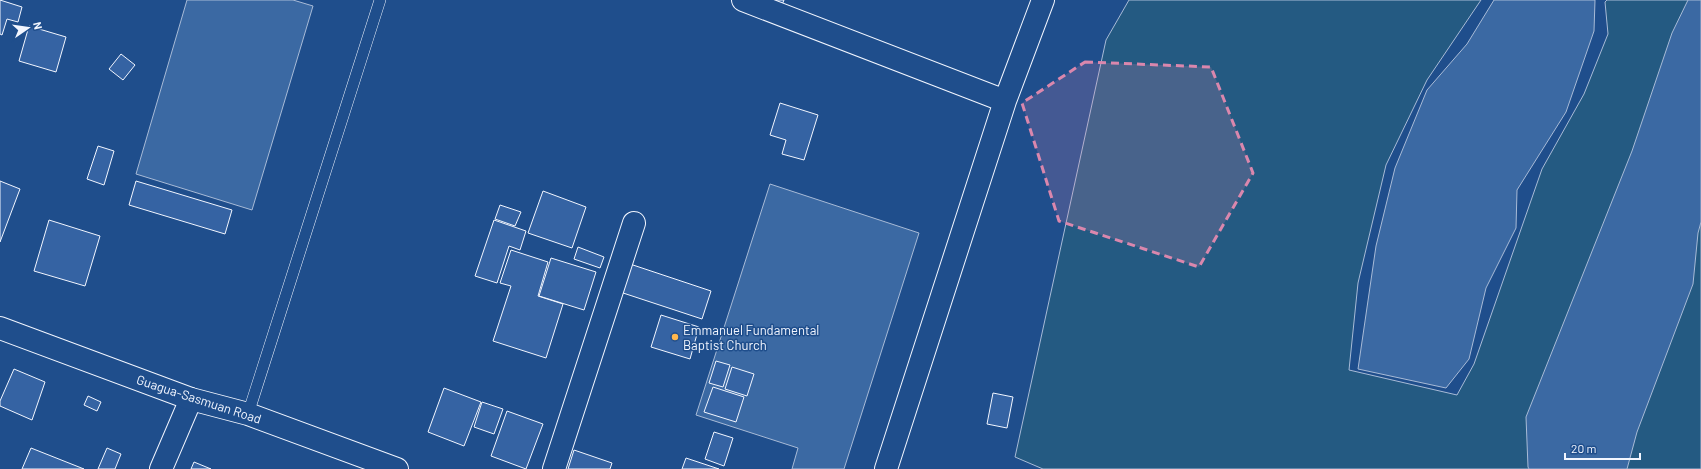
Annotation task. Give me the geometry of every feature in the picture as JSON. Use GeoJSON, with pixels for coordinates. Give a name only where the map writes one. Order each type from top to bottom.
{"type":"FeatureCollection","features":[{"type":"Feature","properties":{"kind":"street"},"geometry":{"type":"LineString","coordinates":[[743,0],[1005,101]]}},
{"type":"Feature","properties":{"kind":"street"},"geometry":{"type":"LineString","coordinates":[[886,469],[1005,101],[1043,0]]}},
{"type":"Feature","properties":{"kind":"street"},"geometry":{"type":"LineString","coordinates":[[554,469],[634,223]]}},
{"type":"Feature","properties":{"kind":"street","name":"Guagua-Sasmuan Road"},"geometry":{"type":"LineString","coordinates":[[0,328],[191,399],[248,414],[397,469]]}},
{"type":"Feature","properties":{"kind":"street"},"geometry":{"type":"LineString","coordinates":[[161,469],[191,399]]}},
{"type":"Feature","properties":{"kind":"lane"},"geometry":{"type":"LineString","coordinates":[[248,414],[380,0]]}},
{"type":"Feature","properties":{"kind":"highlighted area"},"geometry":{"type":"Polygon","coordinates":[[[1085,62],[1211,67],[1253,173],[1199,267],[1059,221],[1022,103],[1085,62]]]}},
{"type":"Feature","properties":{"kind":"shaded area"},"geometry":{"type":"Polygon","coordinates":[[[187,0],[293,0],[313,6],[252,210],[136,174],[187,0]]]}},
{"type":"Feature","properties":{"kind":"shaded area"},"geometry":{"type":"Polygon","coordinates":[[[1129,0],[1481,0],[1427,80],[1386,165],[1358,283],[1349,370],[1457,395],[1474,364],[1542,169],[1584,94],[1608,34],[1605,2],[1607,0],[1701,0],[1701,469],[1043,469],[1015,457],[1106,40],[1129,0]]]}},
{"type":"Feature","properties":{"kind":"shaded area"},"geometry":{"type":"Polygon","coordinates":[[[1494,0],[1595,0],[1594,31],[1566,112],[1517,190],[1516,228],[1486,288],[1469,359],[1446,388],[1358,369],[1376,246],[1395,168],[1427,90],[1467,44],[1494,0]]]}},
{"type":"Feature","properties":{"kind":"shaded area"},"geometry":{"type":"Polygon","coordinates":[[[1688,0],[1701,0],[1701,222],[1698,233],[1693,284],[1637,432],[1627,469],[1529,469],[1526,417],[1632,151],[1672,33],[1688,0]]]}},
{"type":"Feature","properties":{"kind":"shaded area"},"geometry":{"type":"Polygon","coordinates":[[[770,184],[919,233],[844,469],[792,469],[798,448],[696,415],[770,184]]]}},
{"type":"Feature","properties":{"kind":"building"},"geometry":{"type":"Polygon","coordinates":[[[0,0],[22,7],[18,22],[7,19],[2,35],[0,34],[0,0]]]}},
{"type":"Feature","properties":{"kind":"building"},"geometry":{"type":"Polygon","coordinates":[[[763,0],[784,0],[781,7],[763,0]]]}},
{"type":"Feature","properties":{"kind":"building"},"geometry":{"type":"Polygon","coordinates":[[[29,26],[66,37],[56,72],[19,61],[29,26]]]}},
{"type":"Feature","properties":{"kind":"building"},"geometry":{"type":"Polygon","coordinates":[[[121,54],[135,65],[123,80],[109,69],[121,54]]]}},
{"type":"Feature","properties":{"kind":"building"},"geometry":{"type":"Polygon","coordinates":[[[780,103],[818,115],[804,160],[782,154],[786,140],[770,135],[780,103]]]}},
{"type":"Feature","properties":{"kind":"building"},"geometry":{"type":"Polygon","coordinates":[[[98,146],[114,151],[104,185],[87,179],[98,146]]]}},
{"type":"Feature","properties":{"kind":"building"},"geometry":{"type":"Polygon","coordinates":[[[0,181],[20,189],[0,242],[0,181]]]}},
{"type":"Feature","properties":{"kind":"building"},"geometry":{"type":"Polygon","coordinates":[[[136,181],[232,210],[225,234],[129,205],[136,181]]]}},
{"type":"Feature","properties":{"kind":"building"},"geometry":{"type":"Polygon","coordinates":[[[543,191],[586,207],[572,248],[528,233],[543,191]]]}},
{"type":"Feature","properties":{"kind":"building"},"geometry":{"type":"Polygon","coordinates":[[[500,205],[521,212],[515,226],[495,219],[500,205]]]}},
{"type":"Feature","properties":{"kind":"building"},"geometry":{"type":"Polygon","coordinates":[[[49,220],[100,236],[85,286],[34,271],[49,220]]]}},
{"type":"Feature","properties":{"kind":"building"},"geometry":{"type":"Polygon","coordinates":[[[494,220],[526,231],[520,250],[509,246],[497,283],[475,276],[494,220]]]}},
{"type":"Feature","properties":{"kind":"building"},"geometry":{"type":"Polygon","coordinates":[[[578,247],[604,257],[600,268],[574,259],[578,247]]]}},
{"type":"Feature","properties":{"kind":"building"},"geometry":{"type":"Polygon","coordinates":[[[511,250],[548,262],[538,296],[563,304],[546,358],[493,341],[511,286],[500,283],[511,250]]]}},
{"type":"Feature","properties":{"kind":"building"},"geometry":{"type":"Polygon","coordinates":[[[551,258],[596,272],[584,310],[539,296],[551,258]]]}},
{"type":"Feature","properties":{"kind":"building"},"geometry":{"type":"Polygon","coordinates":[[[624,262],[711,291],[702,319],[614,290],[624,262]]]}},
{"type":"Feature","properties":{"kind":"building","name":"Emmanuel Fundamental Baptist Church"},"geometry":{"type":"Polygon","coordinates":[[[661,315],[699,327],[690,359],[651,347],[661,315]]]}},
{"type":"Feature","properties":{"kind":"building"},"geometry":{"type":"Polygon","coordinates":[[[716,361],[730,365],[723,387],[709,383],[716,361]]]}},
{"type":"Feature","properties":{"kind":"building"},"geometry":{"type":"Polygon","coordinates":[[[732,367],[754,374],[747,396],[725,389],[732,367]]]}},
{"type":"Feature","properties":{"kind":"building"},"geometry":{"type":"Polygon","coordinates":[[[14,369],[45,382],[32,420],[0,406],[0,401],[14,369]]]}},
{"type":"Feature","properties":{"kind":"building"},"geometry":{"type":"Polygon","coordinates":[[[713,387],[744,397],[736,422],[704,412],[713,387]]]}},
{"type":"Feature","properties":{"kind":"building"},"geometry":{"type":"Polygon","coordinates":[[[444,388],[481,402],[464,446],[428,432],[444,388]]]}},
{"type":"Feature","properties":{"kind":"building"},"geometry":{"type":"Polygon","coordinates":[[[993,393],[1013,397],[1007,428],[987,424],[993,393]]]}},
{"type":"Feature","properties":{"kind":"building"},"geometry":{"type":"Polygon","coordinates":[[[88,396],[101,402],[97,411],[84,405],[88,396]]]}},
{"type":"Feature","properties":{"kind":"building"},"geometry":{"type":"Polygon","coordinates":[[[482,402],[503,409],[494,434],[474,427],[482,402]]]}},
{"type":"Feature","properties":{"kind":"building"},"geometry":{"type":"Polygon","coordinates":[[[507,411],[543,424],[526,469],[491,456],[507,411]]]}},
{"type":"Feature","properties":{"kind":"building"},"geometry":{"type":"Polygon","coordinates":[[[714,432],[733,438],[724,466],[705,459],[714,432]]]}},
{"type":"Feature","properties":{"kind":"building"},"geometry":{"type":"Polygon","coordinates":[[[31,448],[84,469],[22,469],[31,448]]]}},
{"type":"Feature","properties":{"kind":"building"},"geometry":{"type":"Polygon","coordinates":[[[107,448],[121,454],[115,469],[98,469],[107,448]]]}},
{"type":"Feature","properties":{"kind":"building"},"geometry":{"type":"Polygon","coordinates":[[[574,450],[612,463],[610,469],[568,469],[574,450]]]}},
{"type":"Feature","properties":{"kind":"building"},"geometry":{"type":"Polygon","coordinates":[[[686,458],[719,469],[682,469],[686,458]]]}},
{"type":"Feature","properties":{"kind":"building"},"geometry":{"type":"Polygon","coordinates":[[[194,462],[211,469],[191,469],[194,462]]]}},
{"type":"Feature","properties":{"kind":"place","name":"Emmanuel Fundamental Baptist Church"},"geometry":{"type":"Point","coordinates":[675,337]}}]}
